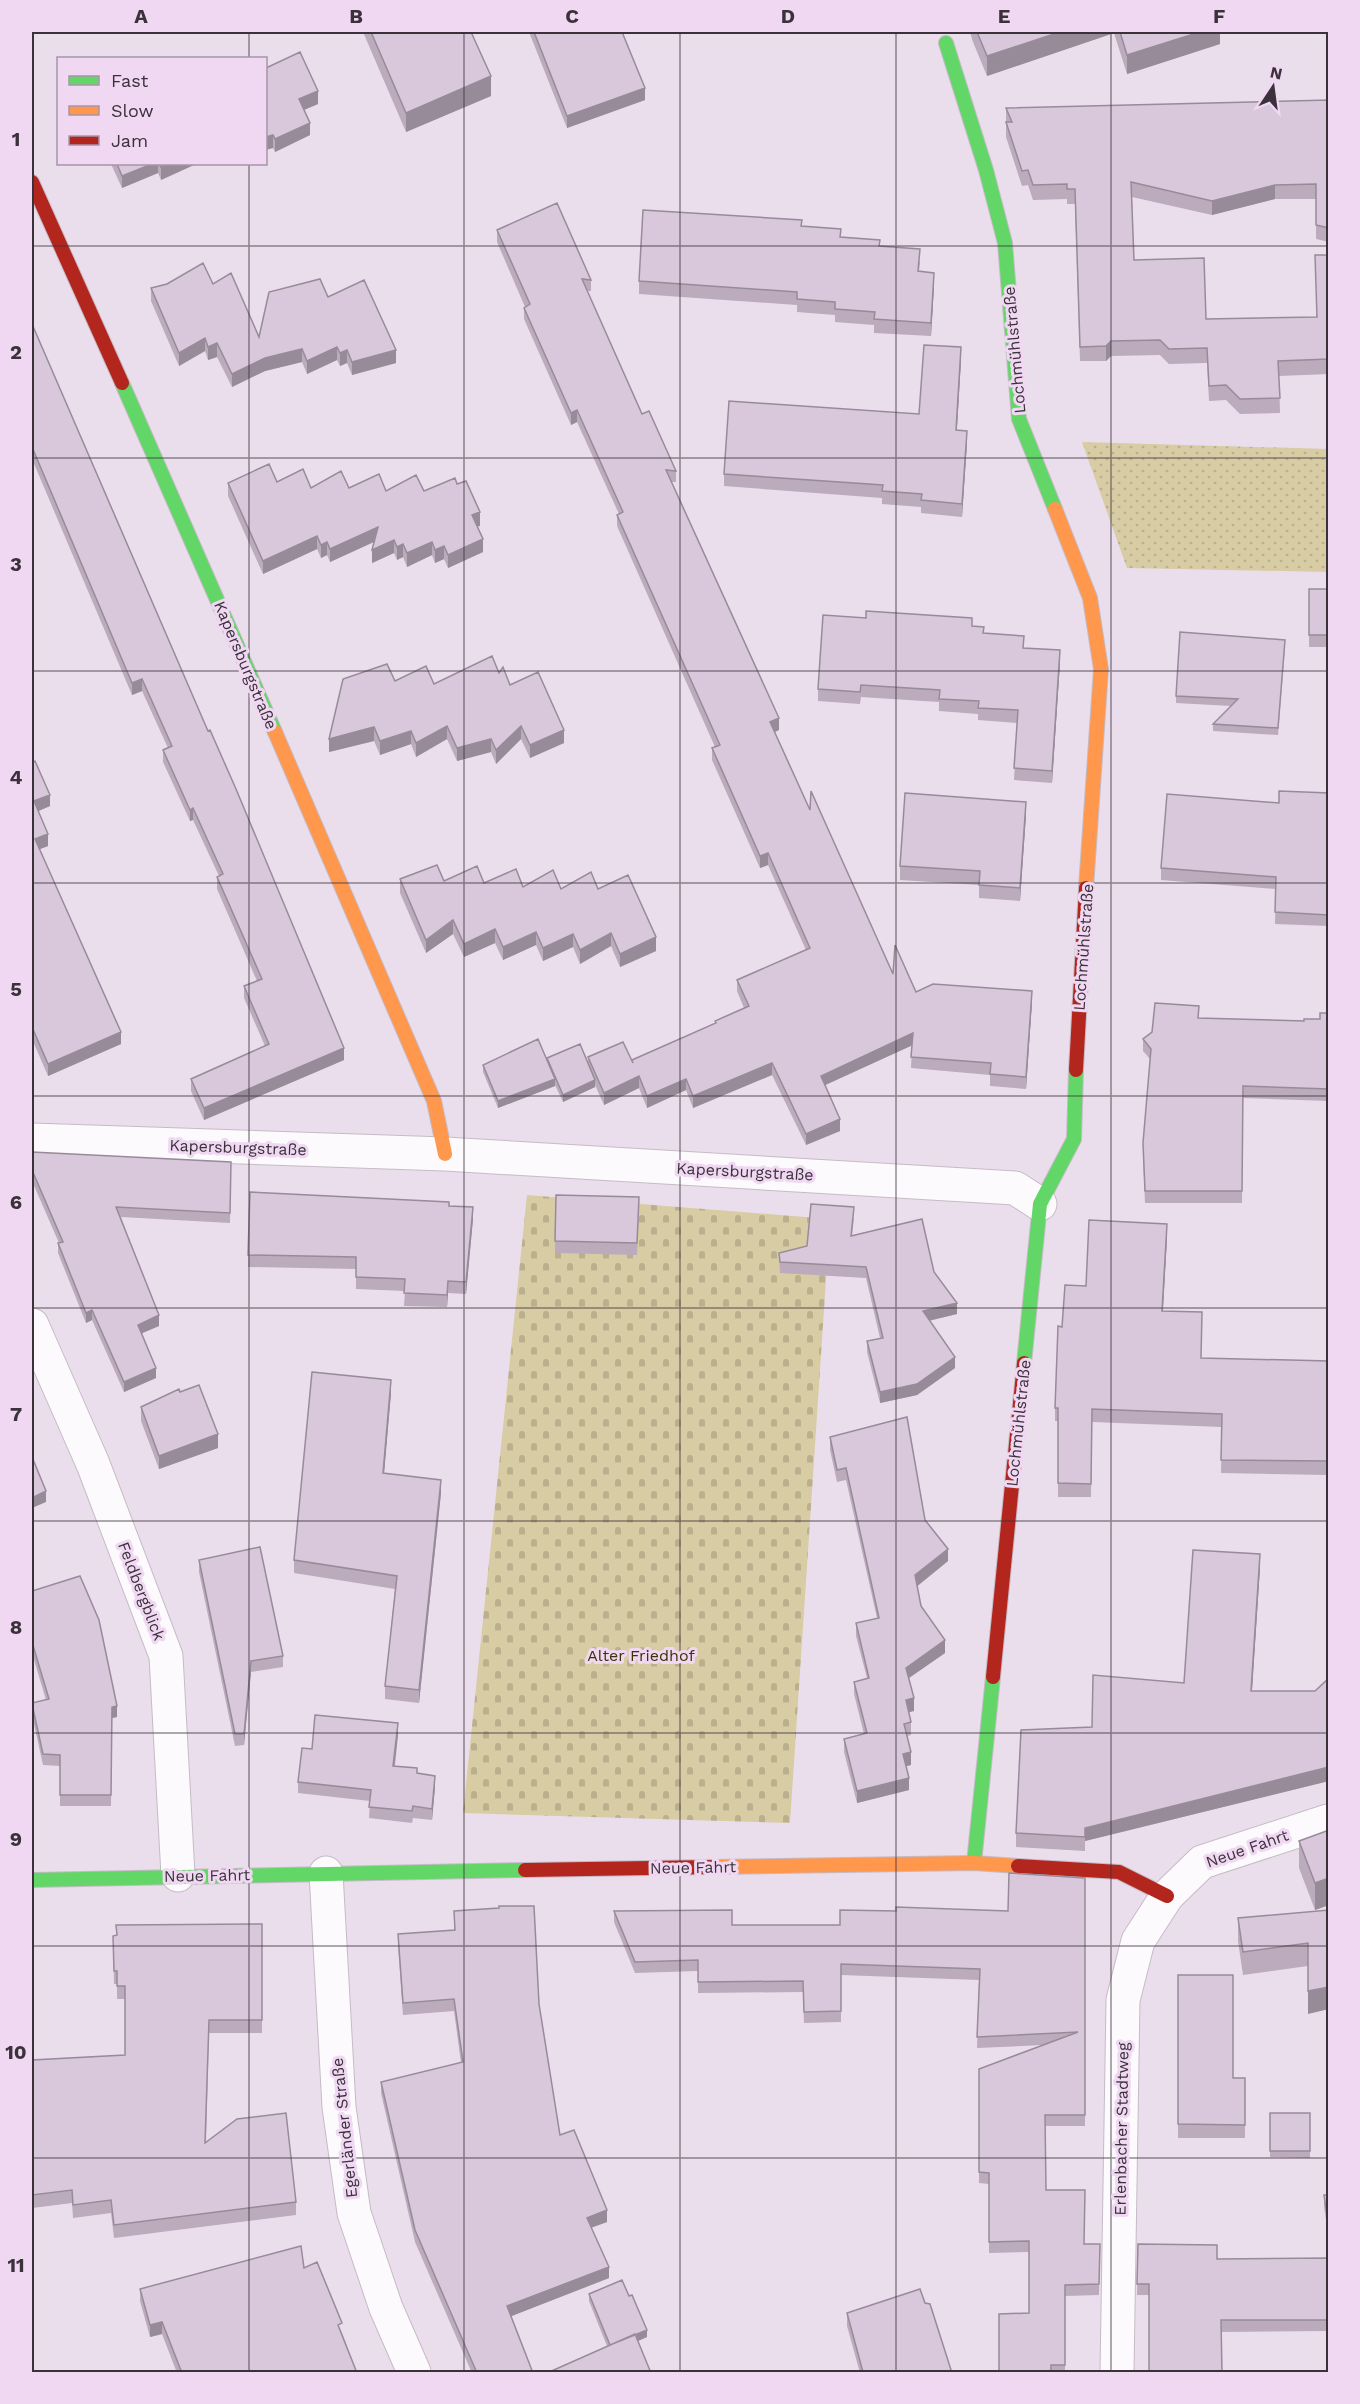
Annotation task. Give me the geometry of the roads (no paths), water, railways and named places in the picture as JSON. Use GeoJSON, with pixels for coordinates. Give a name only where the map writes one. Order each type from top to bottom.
{"type":"FeatureCollection","features":[{"type":"Feature","properties":{"kind":"street","name":"Lochmühlstraße"},"geometry":{"type":"LineString","coordinates":[[946,43],[986,170],[1005,243],[1019,419],[1090,598],[1101,669],[1079,997],[1074,1139],[1040,1204],[974,1863]]}},
{"type":"Feature","properties":{"kind":"street","name":"Kapersburgstraße"},"geometry":{"type":"LineString","coordinates":[[32,182],[178,507],[429,1090],[445,1154]]}},
{"type":"Feature","properties":{"kind":"street","name":"Kapersburgstraße"},"geometry":{"type":"LineString","coordinates":[[32,1140],[445,1154],[1015,1188],[1040,1204]]}},
{"type":"Feature","properties":{"kind":"street","name":"Feldbergblick"},"geometry":{"type":"LineString","coordinates":[[32,1325],[93,1464],[166,1656],[178,1875]]}},
{"type":"Feature","properties":{"kind":"street","name":"Neue Fahrt"},"geometry":{"type":"LineString","coordinates":[[32,1880],[178,1875],[974,1863],[1119,1872],[1167,1896],[1202,1862],[1329,1821]]}},
{"type":"Feature","properties":{"kind":"street","name":"Egerländer Straße"},"geometry":{"type":"LineString","coordinates":[[326,1874],[339,2107],[354,2213],[386,2308],[414,2373]]}},
{"type":"Feature","properties":{"kind":"street","name":"Erlenbacher Stadtweg"},"geometry":{"type":"LineString","coordinates":[[1117,2373],[1123,2000],[1138,1941],[1167,1896]]}},
{"type":"Feature","properties":{"kind":"park label","name":"Alter Friedhof"},"geometry":{"type":"Point","coordinates":[641,1655]}}]}
